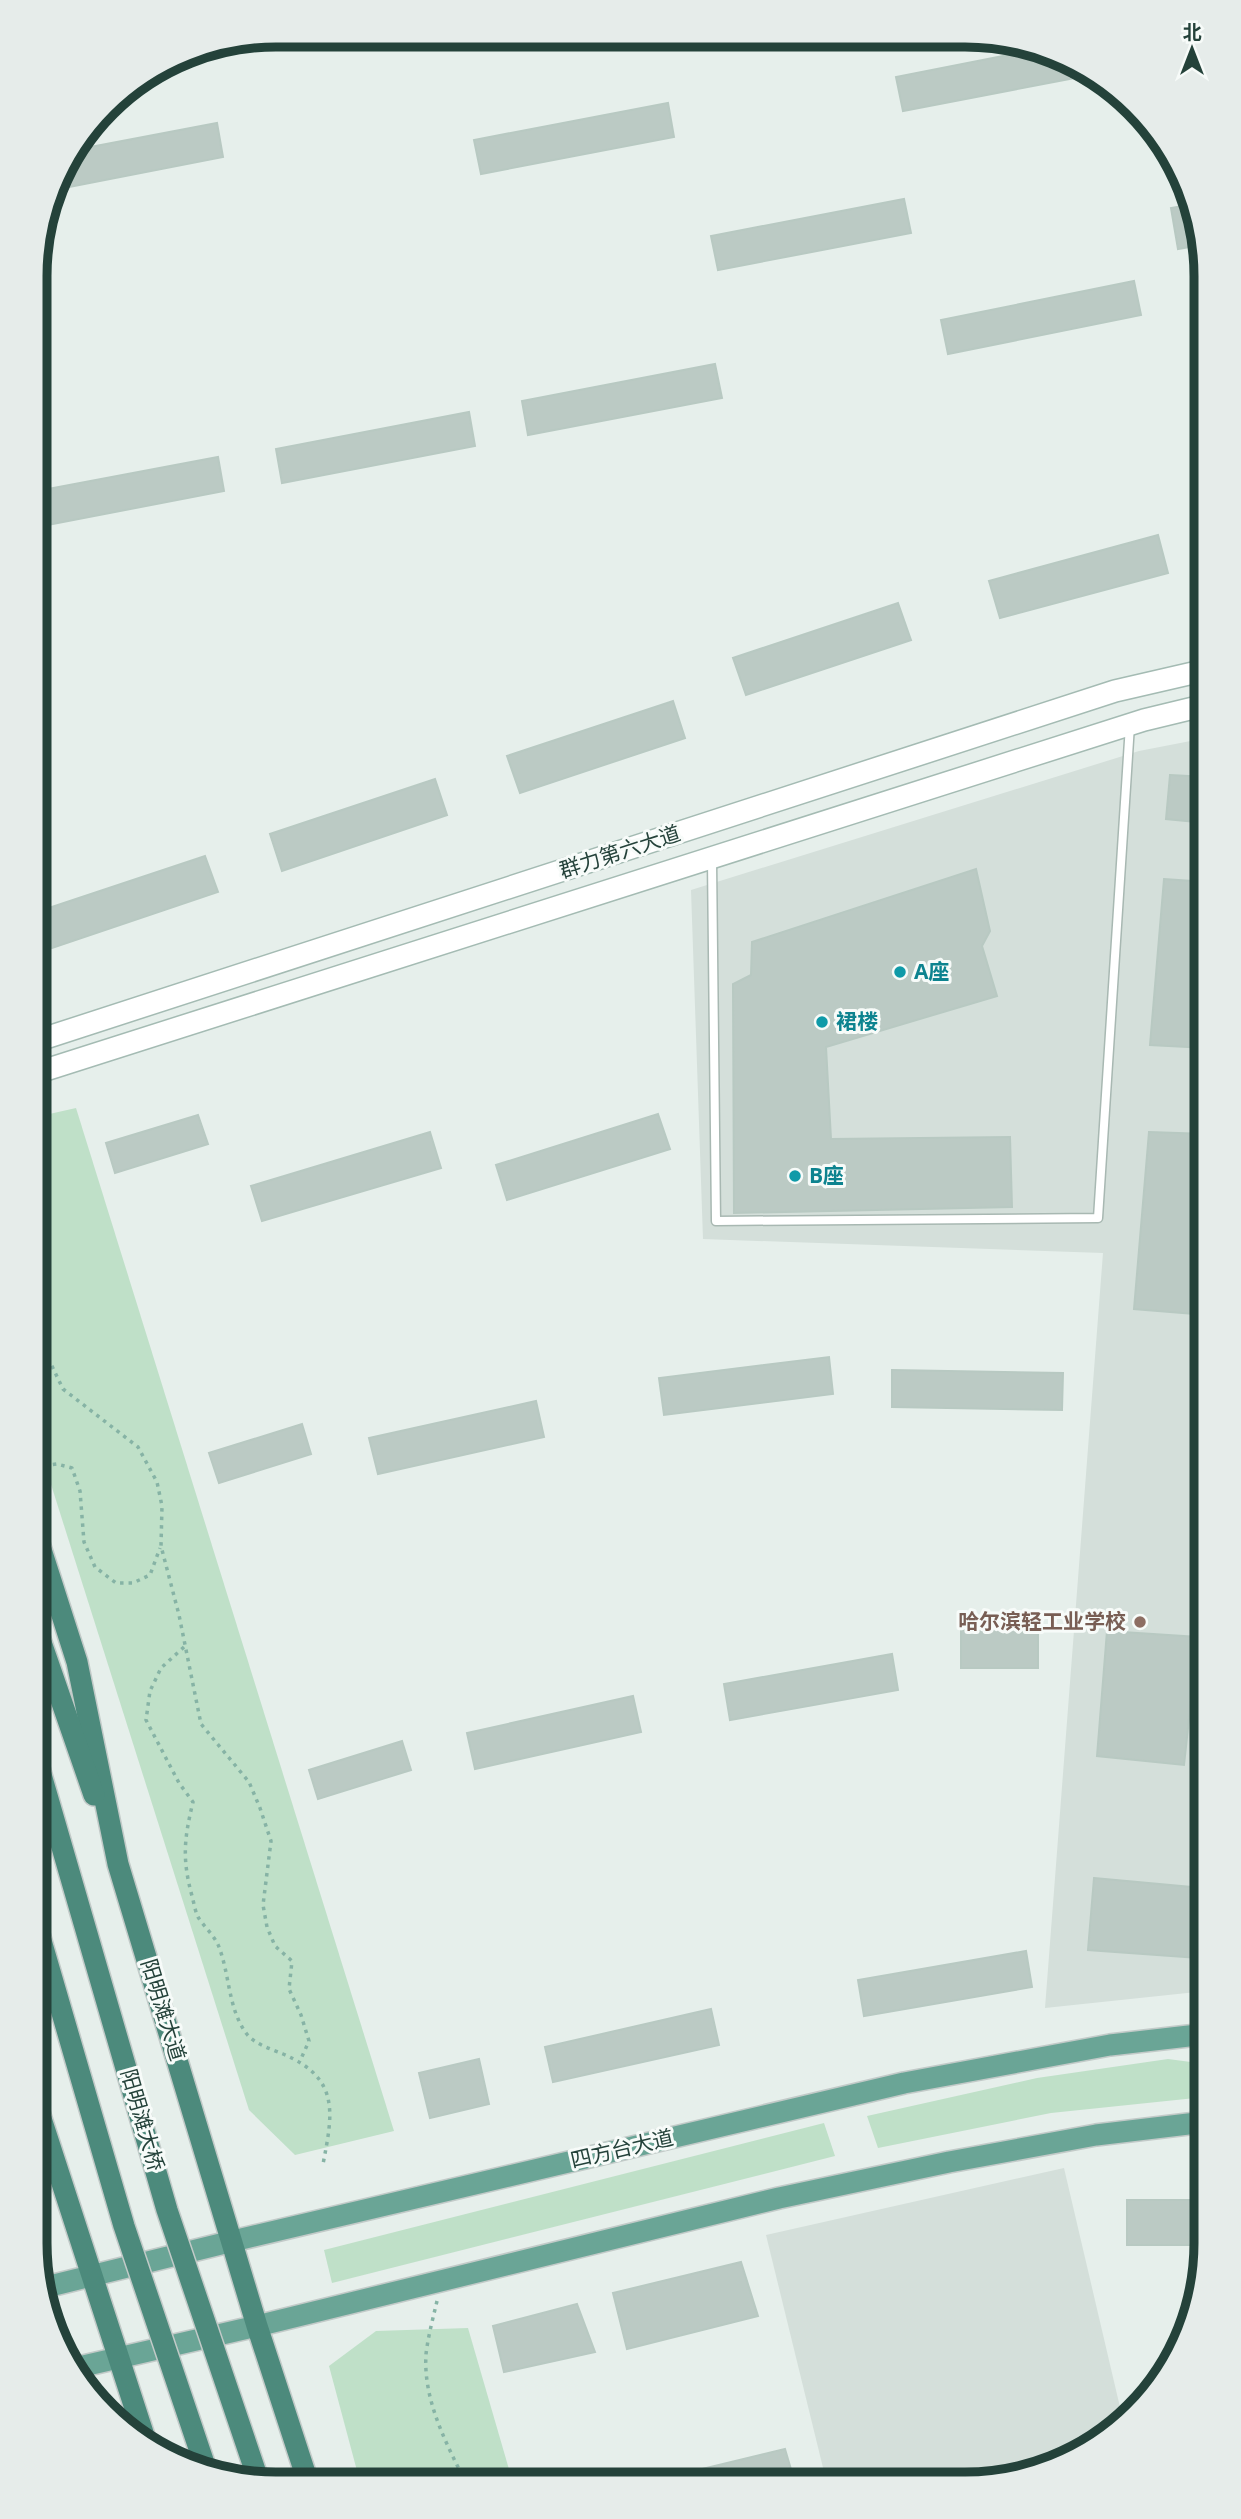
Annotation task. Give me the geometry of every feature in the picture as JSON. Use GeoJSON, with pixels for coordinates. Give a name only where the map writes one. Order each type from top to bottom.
{"type":"FeatureCollection","features":[{"type":"Feature","properties":{"kind":"highway","name":"阳明滩大道"},"geometry":{"type":"LineString","coordinates":[[47,1569],[78,1662],[118,1864],[257,2326],[305,2472]]}},
{"type":"Feature","properties":{"kind":"highway"},"geometry":{"type":"LineString","coordinates":[[47,1664],[118,1864]]}},
{"type":"Feature","properties":{"kind":"highway","name":"阳明滩大桥"},"geometry":{"type":"LineString","coordinates":[[47,1793],[167,2210],[255,2471]]}},
{"type":"Feature","properties":{"kind":"highway"},"geometry":{"type":"LineString","coordinates":[[47,1962],[124,2226],[203,2459]]}},
{"type":"Feature","properties":{"kind":"highway"},"geometry":{"type":"LineString","coordinates":[[47,2137],[141,2427]]}},
{"type":"Feature","properties":{"kind":"main road","name":"群力第六大道"},"geometry":{"type":"LineString","coordinates":[[48,1037],[1115,691],[1194,673]]}},
{"type":"Feature","properties":{"kind":"main road","name":"群力第六大道"},"geometry":{"type":"LineString","coordinates":[[48,1069],[1130,724],[1194,708]]}},
{"type":"Feature","properties":{"kind":"main road","name":"四方台大道"},"geometry":{"type":"LineString","coordinates":[[52,2286],[904,2083],[1110,2045],[1193,2035]]}},
{"type":"Feature","properties":{"kind":"main road"},"geometry":{"type":"LineString","coordinates":[[84,2366],[779,2198],[949,2161],[1096,2135],[1193,2124]]}},
{"type":"Feature","properties":{"kind":"lane"},"geometry":{"type":"LineString","coordinates":[[712,858],[716,1221],[1098,1218],[1130,724]]}},
{"type":"Feature","properties":{"kind":"path"},"geometry":{"type":"LineString","coordinates":[[47,1359],[63,1389],[138,1447],[157,1482],[162,1506],[161,1546],[172,1583],[201,1724],[249,1782],[271,1841],[263,1905],[267,1927],[275,1946],[292,1961],[289,1989],[310,2041],[300,2061]]}},
{"type":"Feature","properties":{"kind":"path"},"geometry":{"type":"LineString","coordinates":[[47,1465],[57,1464],[72,1468],[80,1491],[84,1542],[95,1567],[116,1583],[134,1583],[150,1575],[161,1546]]}},
{"type":"Feature","properties":{"kind":"path"},"geometry":{"type":"LineString","coordinates":[[184,1647],[161,1668],[150,1691],[146,1720],[179,1783],[193,1802],[186,1831],[184,1867],[197,1915],[219,1946],[235,2013],[248,2035],[267,2048],[300,2061],[320,2081],[330,2100],[330,2126],[323,2164]]}},
{"type":"Feature","properties":{"kind":"path"},"geometry":{"type":"LineString","coordinates":[[440,2282],[426,2353],[426,2380],[432,2409],[461,2472]]}},
{"type":"Feature","properties":{"kind":"shaded area"},"geometry":{"type":"Polygon","coordinates":[[[1194,740],[1193,1992],[1045,2008],[1103,1253],[703,1239],[691,890],[1139,751],[1194,740]]]}},
{"type":"Feature","properties":{"kind":"shaded area"},"geometry":{"type":"Polygon","coordinates":[[[1064,2168],[1121,2411],[1092,2433],[1066,2448],[1038,2460],[1009,2467],[964,2472],[824,2472],[766,2235],[1064,2168]]]}},
{"type":"Feature","properties":{"kind":"green space"},"geometry":{"type":"Polygon","coordinates":[[[76,1108],[394,2131],[295,2155],[249,2110],[47,1473],[48,1114],[76,1108]]]}},
{"type":"Feature","properties":{"kind":"green space"},"geometry":{"type":"Polygon","coordinates":[[[1168,2059],[1193,2062],[1193,2098],[1051,2113],[878,2148],[867,2116],[1037,2078],[1168,2059]]]}},
{"type":"Feature","properties":{"kind":"green space"},"geometry":{"type":"Polygon","coordinates":[[[824,2123],[835,2156],[332,2283],[324,2250],[824,2123]]]}},
{"type":"Feature","properties":{"kind":"green space"},"geometry":{"type":"Polygon","coordinates":[[[468,2328],[510,2472],[357,2472],[329,2366],[376,2331],[468,2328]]]}},
{"type":"Feature","properties":{"kind":"building"},"geometry":{"type":"Polygon","coordinates":[[[1015,54],[1038,59],[1077,77],[903,111],[896,77],[1015,54]]]}},
{"type":"Feature","properties":{"kind":"building"},"geometry":{"type":"Polygon","coordinates":[[[668,103],[674,137],[481,174],[474,140],[668,103]]]}},
{"type":"Feature","properties":{"kind":"building"},"geometry":{"type":"Polygon","coordinates":[[[217,123],[223,157],[66,188],[87,148],[217,123]]]}},
{"type":"Feature","properties":{"kind":"building"},"geometry":{"type":"Polygon","coordinates":[[[904,199],[911,233],[718,270],[711,236],[904,199]]]}},
{"type":"Feature","properties":{"kind":"building"},"geometry":{"type":"Polygon","coordinates":[[[1183,206],[1192,247],[1178,249],[1171,208],[1183,206]]]}},
{"type":"Feature","properties":{"kind":"building"},"geometry":{"type":"Polygon","coordinates":[[[1134,281],[1141,315],[948,354],[941,320],[1134,281]]]}},
{"type":"Feature","properties":{"kind":"building"},"geometry":{"type":"Polygon","coordinates":[[[715,364],[722,398],[528,435],[522,401],[715,364]]]}},
{"type":"Feature","properties":{"kind":"building"},"geometry":{"type":"Polygon","coordinates":[[[469,412],[475,446],[282,483],[276,449],[469,412]]]}},
{"type":"Feature","properties":{"kind":"building"},"geometry":{"type":"Polygon","coordinates":[[[218,457],[224,491],[48,525],[48,489],[218,457]]]}},
{"type":"Feature","properties":{"kind":"building"},"geometry":{"type":"Polygon","coordinates":[[[1158,535],[1168,573],[1000,618],[989,581],[1158,535]]]}},
{"type":"Feature","properties":{"kind":"building"},"geometry":{"type":"Polygon","coordinates":[[[898,603],[911,640],[746,695],[733,658],[898,603]]]}},
{"type":"Feature","properties":{"kind":"building"},"geometry":{"type":"Polygon","coordinates":[[[673,701],[685,738],[520,793],[507,756],[673,701]]]}},
{"type":"Feature","properties":{"kind":"building"},"geometry":{"type":"Polygon","coordinates":[[[1170,775],[1194,776],[1194,822],[1166,819],[1170,775]]]}},
{"type":"Feature","properties":{"kind":"building"},"geometry":{"type":"Polygon","coordinates":[[[435,779],[447,815],[282,871],[270,834],[435,779]]]}},
{"type":"Feature","properties":{"kind":"building"},"geometry":{"type":"Polygon","coordinates":[[[205,856],[218,892],[52,948],[48,935],[48,908],[205,856]]]}},
{"type":"Feature","properties":{"kind":"building","name":"裙楼"},"geometry":{"type":"Polygon","coordinates":[[[976,869],[990,931],[982,946],[997,996],[826,1047],[831,1139],[1010,1137],[1012,1207],[734,1213],[733,984],[751,975],[752,942],[976,869]]]}},
{"type":"Feature","properties":{"kind":"building"},"geometry":{"type":"Polygon","coordinates":[[[1164,879],[1194,881],[1194,1047],[1150,1045],[1164,879]]]}},
{"type":"Feature","properties":{"kind":"building"},"geometry":{"type":"Polygon","coordinates":[[[658,1114],[670,1149],[507,1200],[496,1165],[658,1114]]]}},
{"type":"Feature","properties":{"kind":"building"},"geometry":{"type":"Polygon","coordinates":[[[198,1115],[208,1144],[115,1173],[106,1143],[198,1115]]]}},
{"type":"Feature","properties":{"kind":"building"},"geometry":{"type":"Polygon","coordinates":[[[430,1132],[441,1168],[262,1221],[251,1186],[430,1132]]]}},
{"type":"Feature","properties":{"kind":"building"},"geometry":{"type":"Polygon","coordinates":[[[1149,1132],[1194,1134],[1193,1314],[1134,1309],[1149,1132]]]}},
{"type":"Feature","properties":{"kind":"building"},"geometry":{"type":"Polygon","coordinates":[[[829,1357],[833,1394],[664,1415],[659,1378],[829,1357]]]}},
{"type":"Feature","properties":{"kind":"building"},"geometry":{"type":"Polygon","coordinates":[[[892,1370],[1063,1373],[1062,1410],[892,1407],[892,1370]]]}},
{"type":"Feature","properties":{"kind":"building"},"geometry":{"type":"Polygon","coordinates":[[[536,1401],[544,1437],[378,1474],[369,1438],[536,1401]]]}},
{"type":"Feature","properties":{"kind":"building"},"geometry":{"type":"Polygon","coordinates":[[[302,1424],[311,1454],[219,1483],[209,1453],[302,1424]]]}},
{"type":"Feature","properties":{"kind":"building"},"geometry":{"type":"Polygon","coordinates":[[[961,1630],[1038,1630],[1038,1668],[961,1668],[961,1630]]]}},
{"type":"Feature","properties":{"kind":"building"},"geometry":{"type":"Polygon","coordinates":[[[1107,1631],[1193,1637],[1193,1680],[1184,1765],[1097,1756],[1107,1631]]]}},
{"type":"Feature","properties":{"kind":"building"},"geometry":{"type":"Polygon","coordinates":[[[892,1654],[898,1690],[730,1720],[724,1684],[892,1654]]]}},
{"type":"Feature","properties":{"kind":"building"},"geometry":{"type":"Polygon","coordinates":[[[633,1696],[641,1732],[475,1769],[467,1733],[633,1696]]]}},
{"type":"Feature","properties":{"kind":"building"},"geometry":{"type":"Polygon","coordinates":[[[402,1741],[411,1770],[318,1799],[309,1770],[402,1741]]]}},
{"type":"Feature","properties":{"kind":"building"},"geometry":{"type":"Polygon","coordinates":[[[1094,1878],[1193,1887],[1193,1958],[1088,1950],[1094,1878]]]}},
{"type":"Feature","properties":{"kind":"building"},"geometry":{"type":"Polygon","coordinates":[[[1026,1951],[1032,1987],[864,2016],[858,1980],[1026,1951]]]}},
{"type":"Feature","properties":{"kind":"building"},"geometry":{"type":"Polygon","coordinates":[[[711,2009],[719,2045],[553,2082],[545,2047],[711,2009]]]}},
{"type":"Feature","properties":{"kind":"building"},"geometry":{"type":"Polygon","coordinates":[[[479,2059],[489,2104],[430,2118],[419,2073],[479,2059]]]}},
{"type":"Feature","properties":{"kind":"building"},"geometry":{"type":"Polygon","coordinates":[[[1127,2200],[1193,2200],[1193,2245],[1127,2245],[1127,2200]]]}},
{"type":"Feature","properties":{"kind":"building"},"geometry":{"type":"Polygon","coordinates":[[[741,2262],[758,2316],[627,2349],[613,2293],[741,2262]]]}},
{"type":"Feature","properties":{"kind":"building"},"geometry":{"type":"Polygon","coordinates":[[[577,2304],[595,2352],[504,2372],[493,2326],[577,2304]]]}},
{"type":"Feature","properties":{"kind":"building"},"geometry":{"type":"Polygon","coordinates":[[[785,2449],[792,2472],[690,2472],[785,2449]]]}},
{"type":"Feature","properties":{"kind":"place","name":"A座"},"geometry":{"type":"Point","coordinates":[900,972]}},
{"type":"Feature","properties":{"kind":"place","name":"裙楼"},"geometry":{"type":"Point","coordinates":[822,1022]}},
{"type":"Feature","properties":{"kind":"place","name":"B座"},"geometry":{"type":"Point","coordinates":[795,1176]}},
{"type":"Feature","properties":{"kind":"place","name":"哈尔滨轻工业学校"},"geometry":{"type":"Point","coordinates":[1140,1622]}}]}
